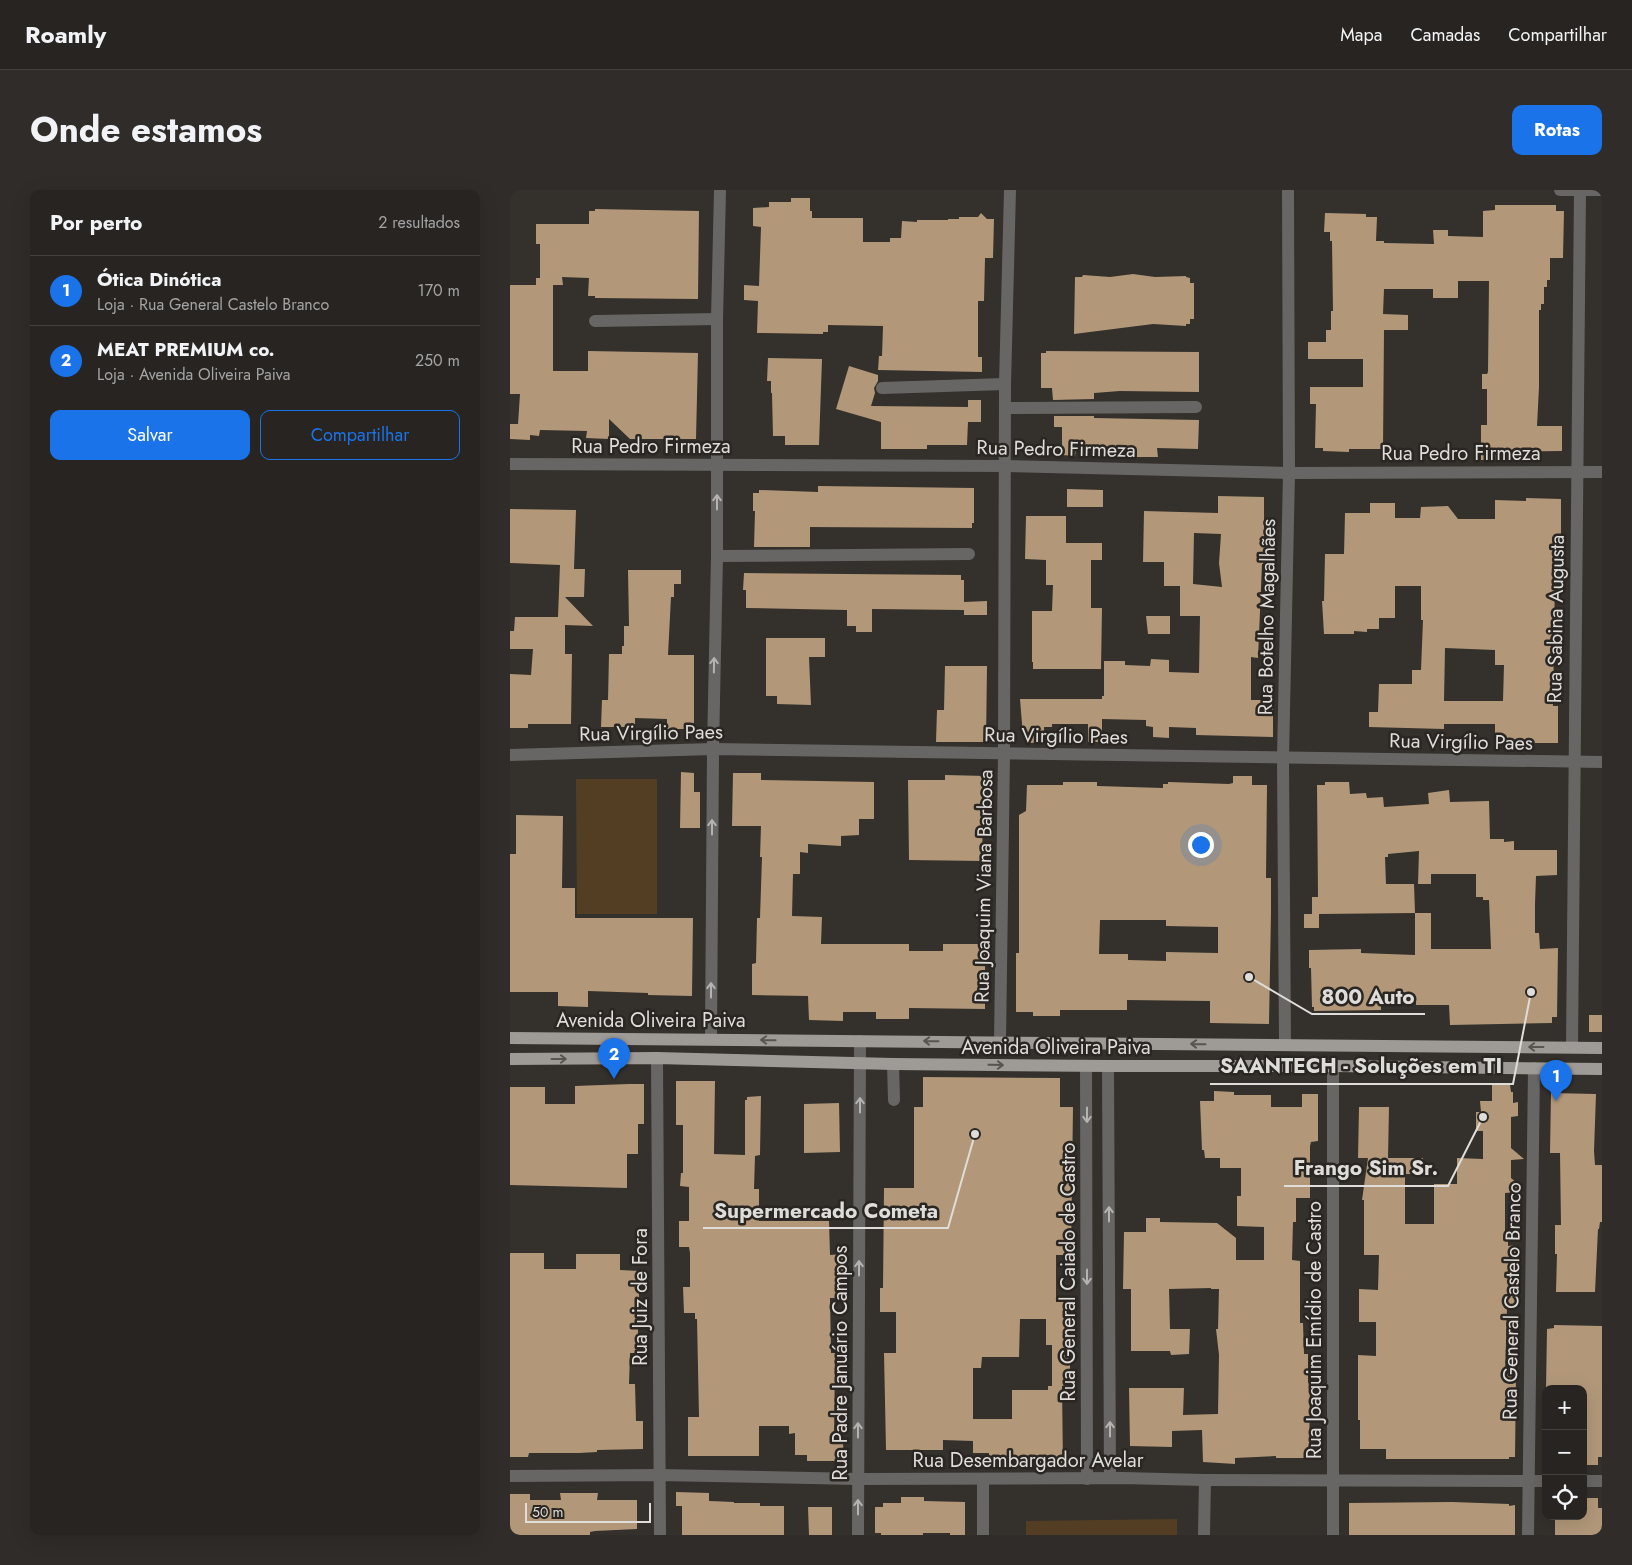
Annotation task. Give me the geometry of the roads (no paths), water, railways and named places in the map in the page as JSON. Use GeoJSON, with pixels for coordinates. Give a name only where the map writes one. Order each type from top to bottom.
{"type":"FeatureCollection","features":[{"type":"Feature","properties":{"kind":"main road","name":"Avenida Oliveira Paiva"},"geometry":{"type":"LineString","coordinates":[[510,1038],[1602,1048]]}},
{"type":"Feature","properties":{"kind":"main road","name":"Avenida Oliveira Paiva"},"geometry":{"type":"LineString","coordinates":[[510,1059],[658,1058],[860,1064],[1602,1069]]}},
{"type":"Feature","properties":{"kind":"street"},"geometry":{"type":"LineString","coordinates":[[711,1039],[713,750],[717,556],[717,319],[720,190]]}},
{"type":"Feature","properties":{"kind":"street","name":"Rua Joaquim Viana Barbosa"},"geometry":{"type":"LineString","coordinates":[[1000,1042],[1004,754],[1005,384],[1010,190]]}},
{"type":"Feature","properties":{"kind":"street","name":"Rua Botelho Magalhães"},"geometry":{"type":"LineString","coordinates":[[1286,1045],[1283,758],[1289,473],[1288,190]]}},
{"type":"Feature","properties":{"kind":"street"},"geometry":{"type":"LineString","coordinates":[[1560,190],[1602,190]]}},
{"type":"Feature","properties":{"kind":"street","name":"Rua Sabina Augusta"},"geometry":{"type":"LineString","coordinates":[[1572,1048],[1573,761],[1580,190]]}},
{"type":"Feature","properties":{"kind":"street"},"geometry":{"type":"LineString","coordinates":[[595,321],[717,319]]}},
{"type":"Feature","properties":{"kind":"street"},"geometry":{"type":"LineString","coordinates":[[882,388],[1005,384]]}},
{"type":"Feature","properties":{"kind":"street"},"geometry":{"type":"LineString","coordinates":[[1005,408],[1196,407]]}},
{"type":"Feature","properties":{"kind":"street","name":"Rua Pedro Firmeza"},"geometry":{"type":"LineString","coordinates":[[510,464],[1006,466],[1289,473],[1602,472]]}},
{"type":"Feature","properties":{"kind":"street"},"geometry":{"type":"LineString","coordinates":[[717,556],[969,554]]}},
{"type":"Feature","properties":{"kind":"street","name":"Rua Virgílio Paes"},"geometry":{"type":"LineString","coordinates":[[510,755],[713,750],[1602,762]]}},
{"type":"Feature","properties":{"kind":"street","name":"Rua Padre Januário Campos"},"geometry":{"type":"LineString","coordinates":[[858,1535],[860,1041]]}},
{"type":"Feature","properties":{"kind":"street","name":"Rua Juiz de Fora"},"geometry":{"type":"LineString","coordinates":[[658,1058],[660,1535]]}},
{"type":"Feature","properties":{"kind":"street"},"geometry":{"type":"LineString","coordinates":[[893,1064],[894,1100]]}},
{"type":"Feature","properties":{"kind":"street","name":"Rua General Caiado de Castro"},"geometry":{"type":"LineString","coordinates":[[1086,1066],[1087,1478]]}},
{"type":"Feature","properties":{"kind":"street","name":"Rua General Caiado de Castro"},"geometry":{"type":"LineString","coordinates":[[1108,1066],[1110,1478]]}},
{"type":"Feature","properties":{"kind":"street","name":"Rua Joaquim Emídio de Castro"},"geometry":{"type":"LineString","coordinates":[[1333,1066],[1333,1535]]}},
{"type":"Feature","properties":{"kind":"street","name":"Rua General Castelo Branco"},"geometry":{"type":"LineString","coordinates":[[1528,1535],[1534,1068]]}},
{"type":"Feature","properties":{"kind":"street","name":"Rua Desembargador Avelar"},"geometry":{"type":"LineString","coordinates":[[510,1476],[660,1475],[858,1479],[1110,1478],[1542,1481]]}},
{"type":"Feature","properties":{"kind":"street"},"geometry":{"type":"LineString","coordinates":[[983,1479],[983,1535]]}},
{"type":"Feature","properties":{"kind":"street"},"geometry":{"type":"LineString","coordinates":[[1204,1480],[1204,1535]]}},
{"type":"Feature","properties":{"kind":"street"},"geometry":{"type":"LineString","coordinates":[[1587,1481],[1602,1481]]}},
{"type":"Feature","properties":{"kind":"place","name":"800 Auto"},"geometry":{"type":"Point","coordinates":[1249,977]}},
{"type":"Feature","properties":{"kind":"place","name":"SAANTECH - Soluções em TI"},"geometry":{"type":"Point","coordinates":[1531,992]}},
{"type":"Feature","properties":{"kind":"place","name":"MEAT PREMIUM co."},"geometry":{"type":"Point","coordinates":[614,1079]}},
{"type":"Feature","properties":{"kind":"place","name":"Ótica Dinótica"},"geometry":{"type":"Point","coordinates":[1556,1101]}},
{"type":"Feature","properties":{"kind":"place","name":"Frango Sim Sr."},"geometry":{"type":"Point","coordinates":[1483,1117]}},
{"type":"Feature","properties":{"kind":"place","name":"Supermercado Cometa"},"geometry":{"type":"Point","coordinates":[975,1134]}}]}
